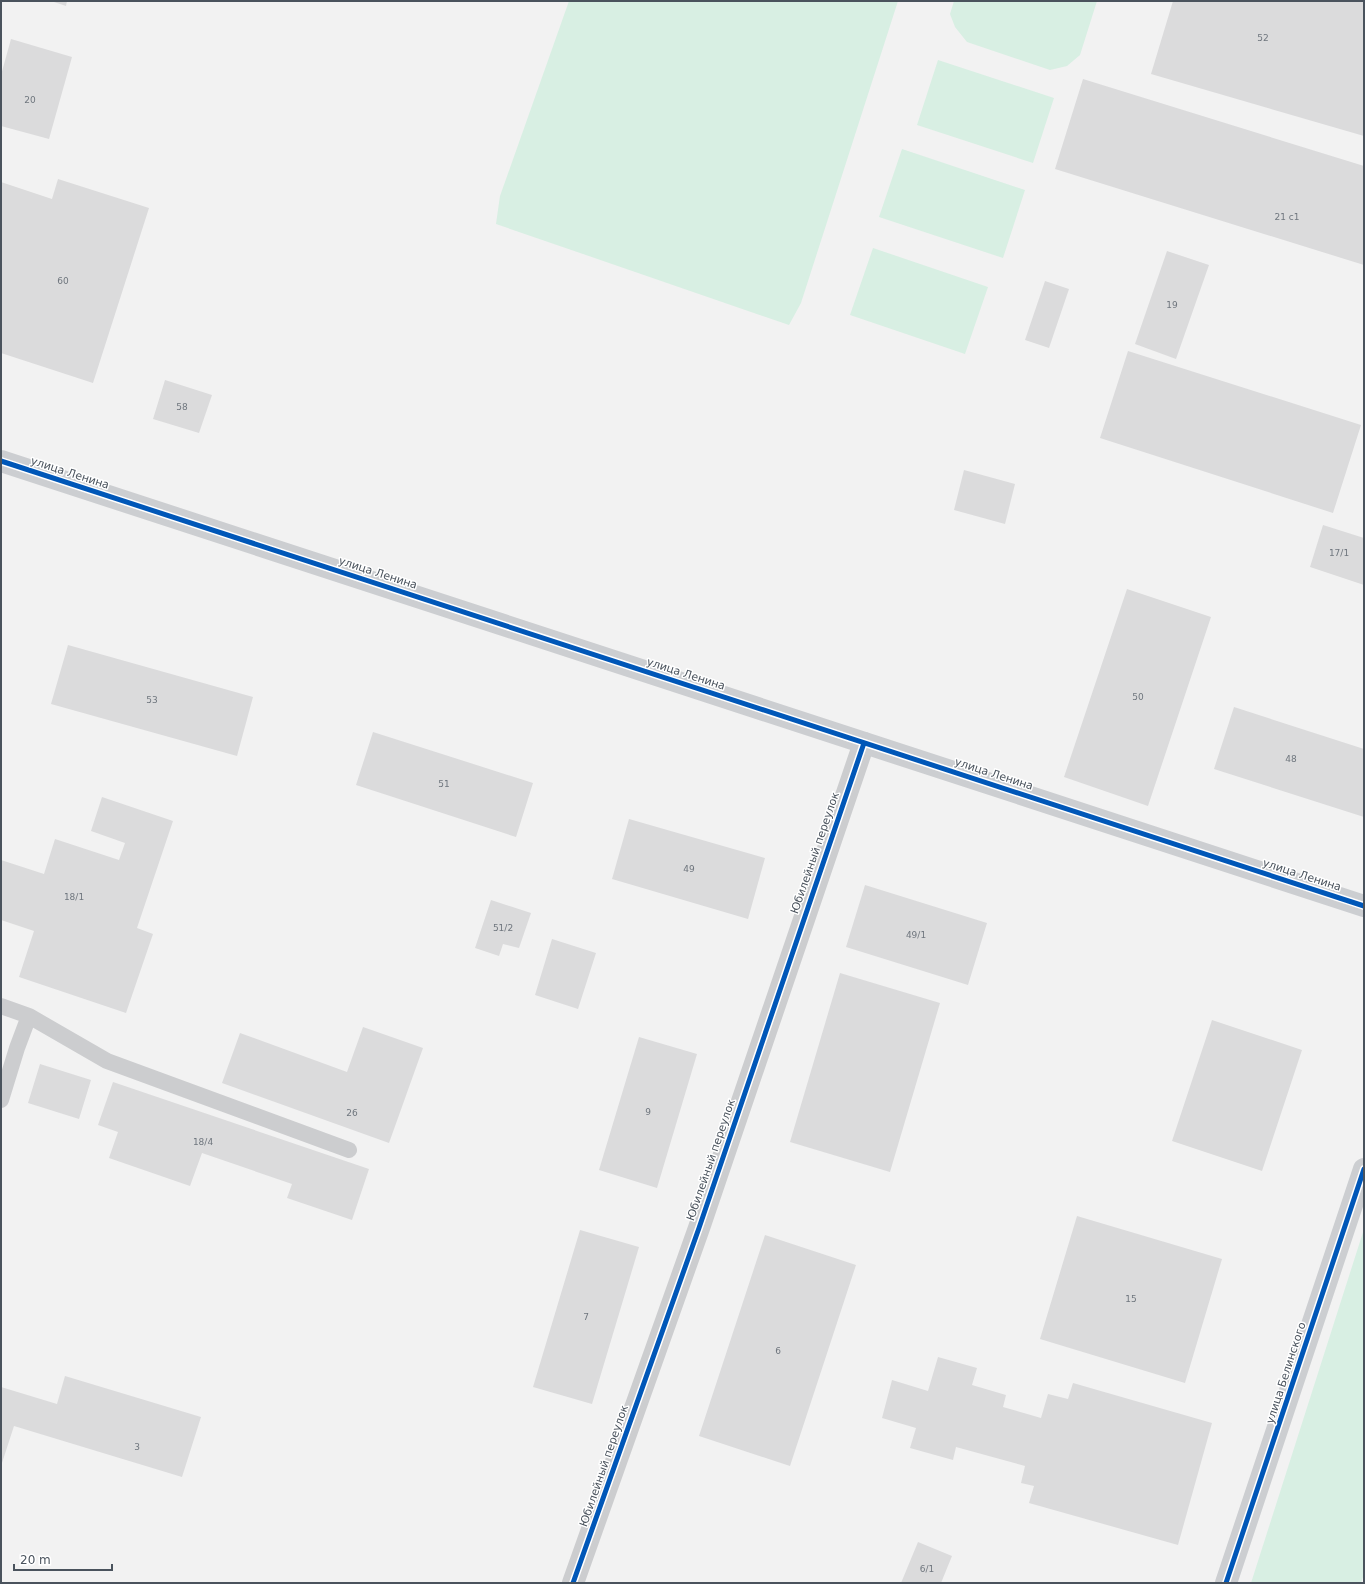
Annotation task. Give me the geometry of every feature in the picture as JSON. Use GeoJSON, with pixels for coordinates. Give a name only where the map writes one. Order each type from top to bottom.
{"type":"FeatureCollection","features":[{"type":"Feature","properties":{"kind":"street","name":"улица Ленина"},"geometry":{"type":"LineString","coordinates":[[1,461],[1364,906]]}},
{"type":"Feature","properties":{"kind":"street","name":"Юбилейный переулок"},"geometry":{"type":"LineString","coordinates":[[574,1583],[699,1228],[864,742]]}},
{"type":"Feature","properties":{"kind":"street","name":"улица Белинского"},"geometry":{"type":"LineString","coordinates":[[1226,1583],[1364,1169]]}},
{"type":"Feature","properties":{"kind":"lane"},"geometry":{"type":"LineString","coordinates":[[1,1006],[29,1016],[107,1062],[349,1150]]}},
{"type":"Feature","properties":{"kind":"lane"},"geometry":{"type":"LineString","coordinates":[[1,1100],[17,1048],[29,1016]]}},
{"type":"Feature","properties":{"kind":"green space"},"geometry":{"type":"Polygon","coordinates":[[[569,1],[898,1],[801,303],[789,325],[496,224],[500,196],[569,1]]]}},
{"type":"Feature","properties":{"kind":"green space"},"geometry":{"type":"Polygon","coordinates":[[[954,1],[1097,1],[1080,55],[1067,66],[1050,70],[967,42],[955,27],[950,14],[954,1]]]}},
{"type":"Feature","properties":{"kind":"green space"},"geometry":{"type":"Polygon","coordinates":[[[938,60],[1054,98],[1033,163],[917,125],[938,60]]]}},
{"type":"Feature","properties":{"kind":"green space"},"geometry":{"type":"Polygon","coordinates":[[[902,149],[1025,190],[1003,258],[879,217],[902,149]]]}},
{"type":"Feature","properties":{"kind":"green space"},"geometry":{"type":"Polygon","coordinates":[[[873,248],[988,287],[965,354],[850,315],[873,248]]]}},
{"type":"Feature","properties":{"kind":"green space"},"geometry":{"type":"Polygon","coordinates":[[[1364,1229],[1364,1574],[1361,1583],[1251,1583],[1364,1229]]]}},
{"type":"Feature","properties":{"kind":"building"},"geometry":{"type":"Polygon","coordinates":[[[51,1],[67,1],[66,6],[51,1]]]}},
{"type":"Feature","properties":{"kind":"building"},"geometry":{"type":"Polygon","coordinates":[[[1173,1],[1364,1],[1364,136],[1151,74],[1173,1]]]}},
{"type":"Feature","properties":{"kind":"building"},"geometry":{"type":"Polygon","coordinates":[[[11,39],[72,57],[49,139],[1,126],[1,75],[11,39]]]}},
{"type":"Feature","properties":{"kind":"building"},"geometry":{"type":"Polygon","coordinates":[[[1083,79],[1364,166],[1364,265],[1055,169],[1083,79]]]}},
{"type":"Feature","properties":{"kind":"building"},"geometry":{"type":"Polygon","coordinates":[[[58,179],[149,208],[93,383],[1,353],[1,182],[52,199],[58,179]]]}},
{"type":"Feature","properties":{"kind":"building"},"geometry":{"type":"Polygon","coordinates":[[[1167,251],[1209,265],[1176,359],[1135,344],[1167,251]]]}},
{"type":"Feature","properties":{"kind":"building"},"geometry":{"type":"Polygon","coordinates":[[[1045,281],[1069,289],[1049,348],[1025,340],[1045,281]]]}},
{"type":"Feature","properties":{"kind":"building"},"geometry":{"type":"Polygon","coordinates":[[[1128,351],[1361,425],[1333,513],[1100,438],[1128,351]]]}},
{"type":"Feature","properties":{"kind":"building"},"geometry":{"type":"Polygon","coordinates":[[[165,380],[212,395],[199,433],[153,419],[165,380]]]}},
{"type":"Feature","properties":{"kind":"building"},"geometry":{"type":"Polygon","coordinates":[[[964,470],[1015,484],[1005,524],[954,510],[964,470]]]}},
{"type":"Feature","properties":{"kind":"building"},"geometry":{"type":"Polygon","coordinates":[[[1323,525],[1364,538],[1364,585],[1310,567],[1323,525]]]}},
{"type":"Feature","properties":{"kind":"building"},"geometry":{"type":"Polygon","coordinates":[[[1127,589],[1211,617],[1148,806],[1064,777],[1127,589]]]}},
{"type":"Feature","properties":{"kind":"building"},"geometry":{"type":"Polygon","coordinates":[[[68,645],[253,697],[237,756],[51,704],[68,645]]]}},
{"type":"Feature","properties":{"kind":"building"},"geometry":{"type":"Polygon","coordinates":[[[1234,707],[1364,749],[1364,817],[1214,769],[1234,707]]]}},
{"type":"Feature","properties":{"kind":"building"},"geometry":{"type":"Polygon","coordinates":[[[373,732],[533,783],[516,837],[356,785],[373,732]]]}},
{"type":"Feature","properties":{"kind":"building"},"geometry":{"type":"Polygon","coordinates":[[[102,797],[173,821],[137,928],[153,934],[126,1013],[19,977],[34,931],[1,920],[1,860],[44,874],[55,839],[119,860],[125,843],[91,831],[102,797]]]}},
{"type":"Feature","properties":{"kind":"building"},"geometry":{"type":"Polygon","coordinates":[[[629,819],[765,858],[748,919],[612,879],[629,819]]]}},
{"type":"Feature","properties":{"kind":"building"},"geometry":{"type":"Polygon","coordinates":[[[865,885],[987,923],[968,985],[846,947],[865,885]]]}},
{"type":"Feature","properties":{"kind":"building"},"geometry":{"type":"Polygon","coordinates":[[[491,900],[531,913],[519,948],[503,944],[499,956],[475,948],[491,900]]]}},
{"type":"Feature","properties":{"kind":"building"},"geometry":{"type":"Polygon","coordinates":[[[552,939],[596,953],[578,1009],[535,995],[552,939]]]}},
{"type":"Feature","properties":{"kind":"building"},"geometry":{"type":"Polygon","coordinates":[[[840,973],[940,1003],[890,1172],[790,1142],[840,973]]]}},
{"type":"Feature","properties":{"kind":"building"},"geometry":{"type":"Polygon","coordinates":[[[1212,1020],[1302,1050],[1262,1171],[1172,1141],[1212,1020]]]}},
{"type":"Feature","properties":{"kind":"building"},"geometry":{"type":"Polygon","coordinates":[[[363,1027],[423,1048],[389,1143],[222,1083],[240,1033],[347,1072],[363,1027]]]}},
{"type":"Feature","properties":{"kind":"building"},"geometry":{"type":"Polygon","coordinates":[[[639,1037],[697,1054],[657,1188],[599,1170],[639,1037]]]}},
{"type":"Feature","properties":{"kind":"building"},"geometry":{"type":"Polygon","coordinates":[[[40,1064],[91,1080],[79,1119],[28,1103],[40,1064]]]}},
{"type":"Feature","properties":{"kind":"building"},"geometry":{"type":"Polygon","coordinates":[[[113,1082],[369,1169],[352,1220],[287,1198],[292,1184],[202,1153],[190,1186],[109,1158],[118,1132],[98,1125],[113,1082]]]}},
{"type":"Feature","properties":{"kind":"building"},"geometry":{"type":"Polygon","coordinates":[[[1077,1216],[1222,1259],[1185,1383],[1040,1339],[1077,1216]]]}},
{"type":"Feature","properties":{"kind":"building"},"geometry":{"type":"Polygon","coordinates":[[[580,1230],[639,1247],[592,1404],[533,1387],[580,1230]]]}},
{"type":"Feature","properties":{"kind":"building"},"geometry":{"type":"Polygon","coordinates":[[[765,1235],[856,1265],[790,1466],[699,1436],[765,1235]]]}},
{"type":"Feature","properties":{"kind":"building"},"geometry":{"type":"Polygon","coordinates":[[[938,1357],[977,1368],[972,1385],[1006,1395],[1003,1407],[1041,1418],[1048,1394],[1068,1399],[1073,1383],[1212,1423],[1178,1545],[1029,1503],[1034,1486],[1021,1483],[1025,1466],[956,1447],[953,1460],[910,1448],[916,1428],[882,1418],[892,1380],[928,1391],[938,1357]]]}},
{"type":"Feature","properties":{"kind":"building"},"geometry":{"type":"Polygon","coordinates":[[[65,1376],[201,1417],[182,1477],[14,1426],[1,1466],[1,1387],[57,1404],[65,1376]]]}},
{"type":"Feature","properties":{"kind":"building"},"geometry":{"type":"Polygon","coordinates":[[[918,1542],[952,1556],[941,1583],[901,1583],[918,1542]]]}},
{"type":"Feature","properties":{"kind":"cycle path"},"geometry":{"type":"LineString","coordinates":[[1,461],[1364,906]]}},
{"type":"Feature","properties":{"kind":"cycle path"},"geometry":{"type":"LineString","coordinates":[[573,1583],[699,1228],[864,743]]}},
{"type":"Feature","properties":{"kind":"cycle path"},"geometry":{"type":"LineString","coordinates":[[1226,1583],[1364,1169]]}}]}
